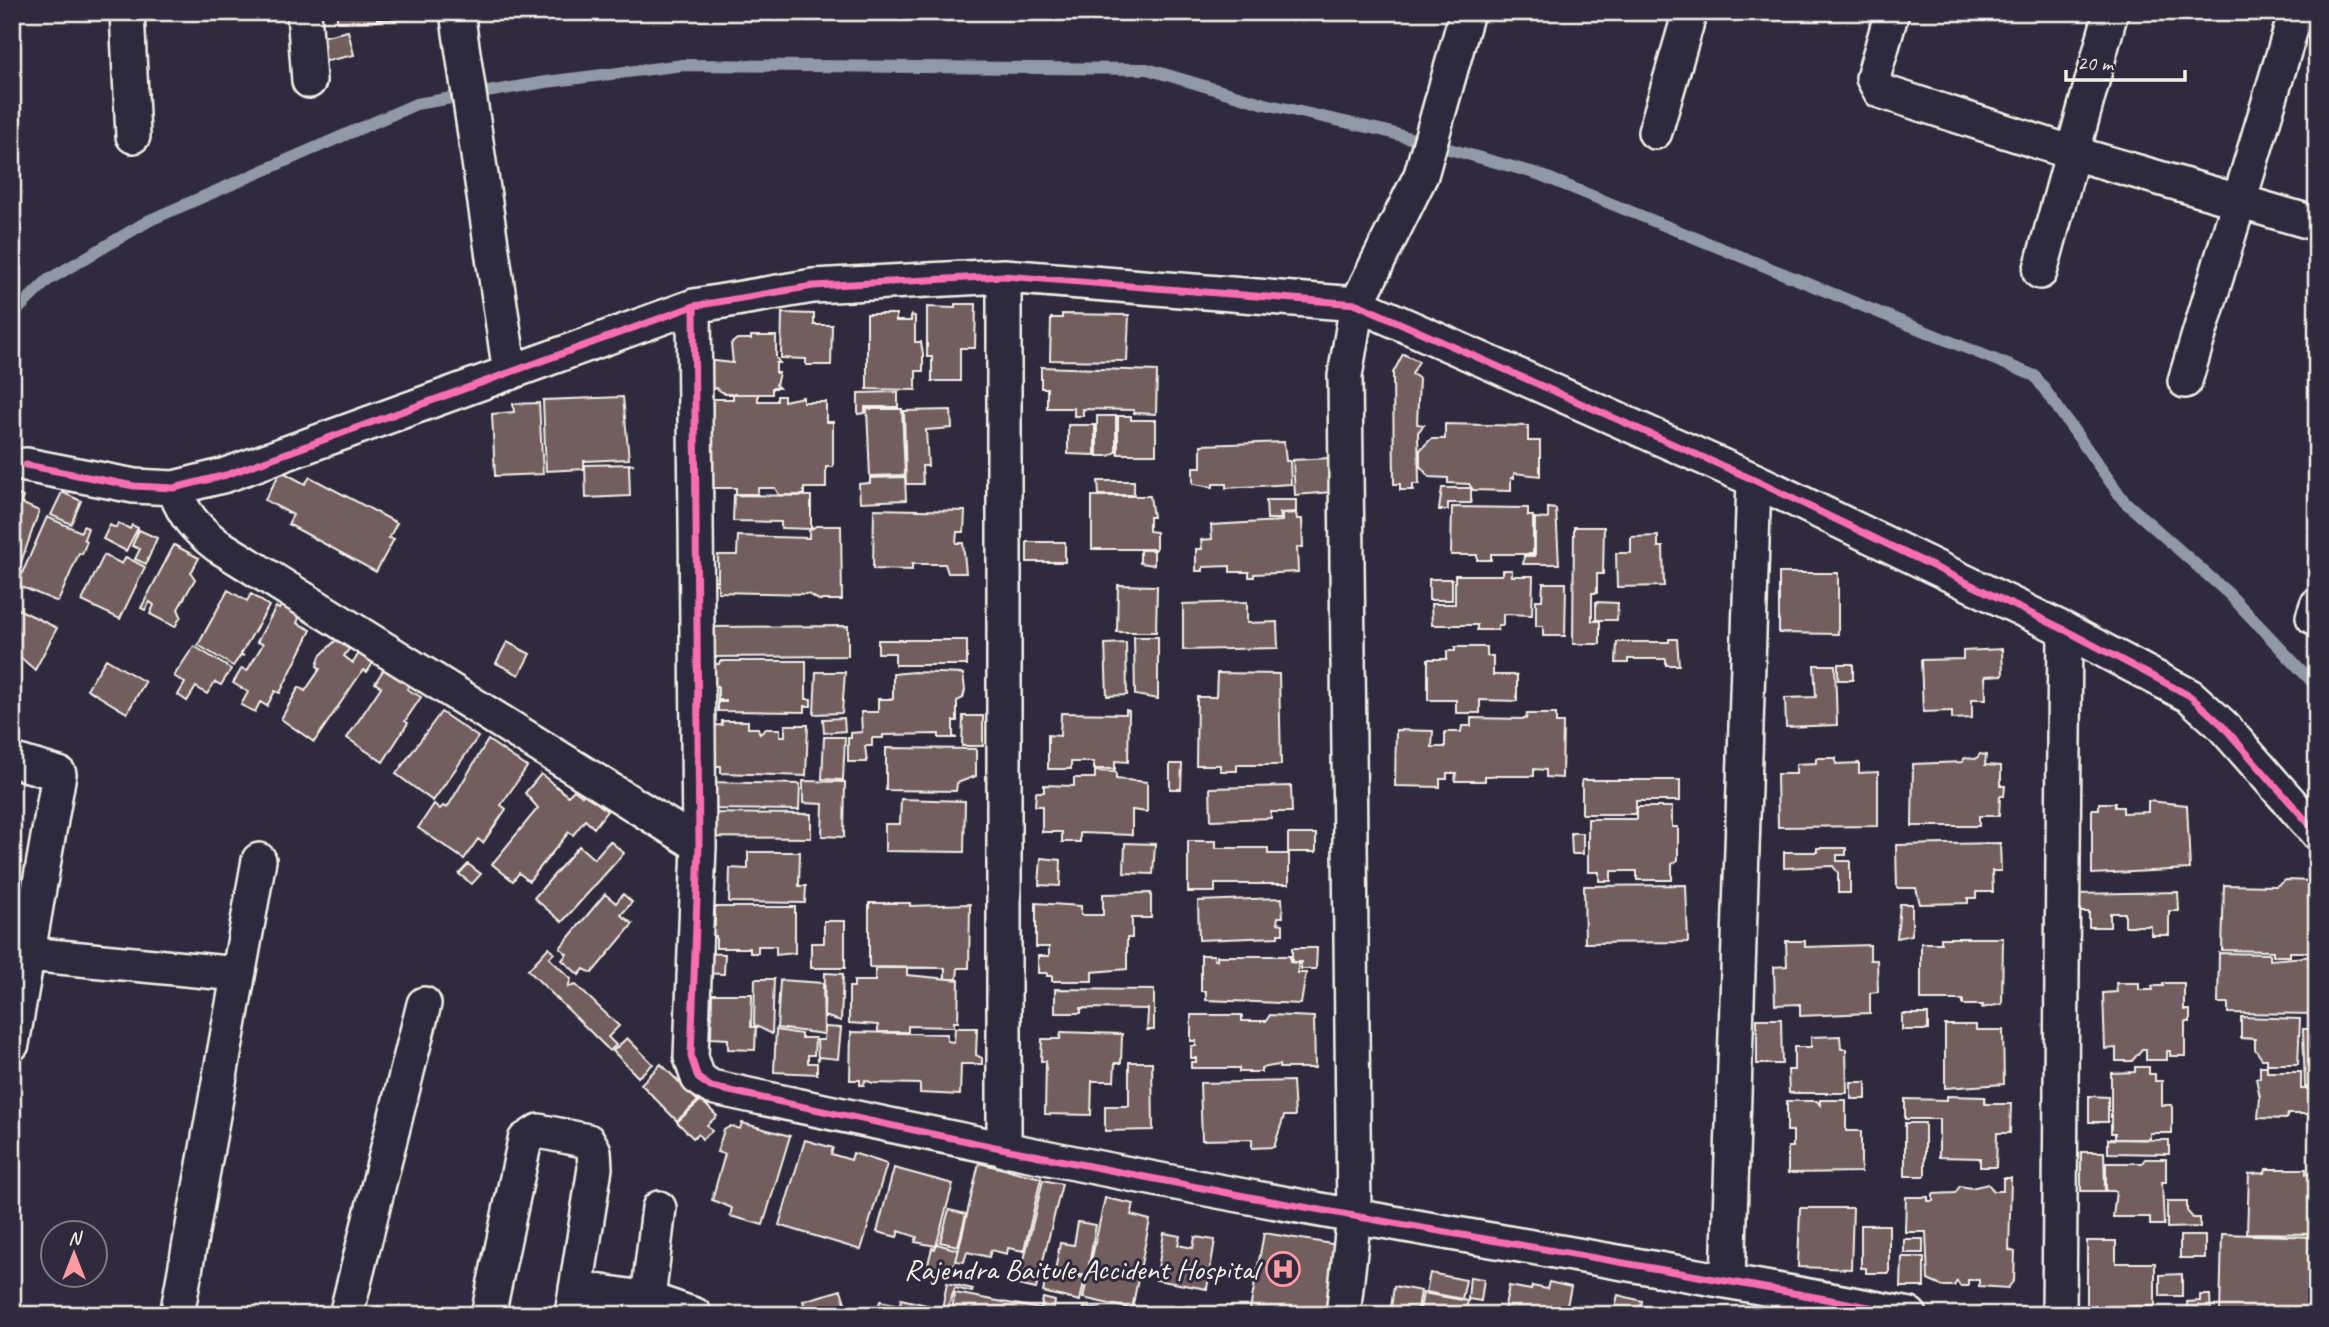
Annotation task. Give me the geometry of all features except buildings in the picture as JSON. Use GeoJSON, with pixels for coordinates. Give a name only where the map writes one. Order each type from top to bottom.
{"type":"FeatureCollection","features":[{"type":"Feature","properties":{"kind":"street"},"geometry":{"type":"LineString","coordinates":[[127,12],[133,136]]}},
{"type":"Feature","properties":{"kind":"street"},"geometry":{"type":"LineString","coordinates":[[304,12],[309,81]]}},
{"type":"Feature","properties":{"kind":"street"},"geometry":{"type":"LineString","coordinates":[[457,12],[510,373]]}},
{"type":"Feature","properties":{"kind":"street"},"geometry":{"type":"LineString","coordinates":[[1343,1315],[1354,1216],[1345,376],[1357,304],[1421,175],[1467,12]]}},
{"type":"Feature","properties":{"kind":"street"},"geometry":{"type":"LineString","coordinates":[[1655,132],[1690,12]]}},
{"type":"Feature","properties":{"kind":"street"},"geometry":{"type":"LineString","coordinates":[[1892,12],[1874,78],[1880,91],[2073,153],[2317,224]]}},
{"type":"Feature","properties":{"kind":"street"},"geometry":{"type":"LineString","coordinates":[[2039,272],[2111,12]]}},
{"type":"Feature","properties":{"kind":"street"},"geometry":{"type":"LineString","coordinates":[[2185,381],[2296,12]]}},
{"type":"Feature","properties":{"kind":"street"},"geometry":{"type":"LineString","coordinates":[[1004,276],[1004,1150]]}},
{"type":"Feature","properties":{"kind":"street"},"geometry":{"type":"LineString","coordinates":[[26,465],[134,486],[174,488],[226,475],[694,306],[813,286],[1004,276],[1357,304],[1754,480],[2065,630],[2190,696],[2222,725],[2317,833]]}},
{"type":"Feature","properties":{"kind":"street"},"geometry":{"type":"LineString","coordinates":[[694,306],[699,845],[691,1057],[698,1077],[711,1087],[1004,1150],[1354,1216],[1728,1279],[1910,1315]]}},
{"type":"Feature","properties":{"kind":"street"},"geometry":{"type":"LineString","coordinates":[[1728,1279],[1754,480]]}},
{"type":"Feature","properties":{"kind":"street"},"geometry":{"type":"LineString","coordinates":[[174,488],[181,510],[193,527],[217,545],[699,845]]}},
{"type":"Feature","properties":{"kind":"street"},"geometry":{"type":"LineString","coordinates":[[2059,1315],[2065,630]]}},
{"type":"Feature","properties":{"kind":"street"},"geometry":{"type":"LineString","coordinates":[[12,760],[58,775],[12,1044]]}},
{"type":"Feature","properties":{"kind":"street"},"geometry":{"type":"LineString","coordinates":[[177,1315],[259,860]]}},
{"type":"Feature","properties":{"kind":"street"},"geometry":{"type":"LineString","coordinates":[[28,954],[238,974]]}},
{"type":"Feature","properties":{"kind":"street"},"geometry":{"type":"LineString","coordinates":[[346,1315],[425,1004]]}},
{"type":"Feature","properties":{"kind":"street"},"geometry":{"type":"LineString","coordinates":[[488,1315],[525,1140],[540,1131],[588,1141],[594,1151],[595,1168],[574,1301],[647,1307],[695,1315]]}},
{"type":"Feature","properties":{"kind":"street"},"geometry":{"type":"LineString","coordinates":[[647,1307],[659,1208]]}},
{"type":"Feature","properties":{"kind":"waterway"},"geometry":{"type":"LineString","coordinates":[[12,315],[48,280],[150,220],[416,104],[546,82],[683,65],[1147,69],[1265,104],[1385,131],[1538,174],[2035,376],[2124,501],[2229,594],[2317,687]]}},
{"type":"Feature","properties":{"kind":"cycle path"},"geometry":{"type":"LineString","coordinates":[[26,465],[134,486],[174,488],[226,475],[694,306],[813,286],[1004,276],[1357,304],[1754,480],[2065,630],[2190,696],[2222,725],[2317,833]]}},
{"type":"Feature","properties":{"kind":"cycle path"},"geometry":{"type":"LineString","coordinates":[[694,306],[699,845],[691,1057],[698,1078],[711,1087],[1112,1171],[1910,1315]]}},
{"type":"Feature","properties":{"kind":"place","name":"Rajendra Baitule Accident Hospital"},"geometry":{"type":"Point","coordinates":[1283,1269]}}]}
